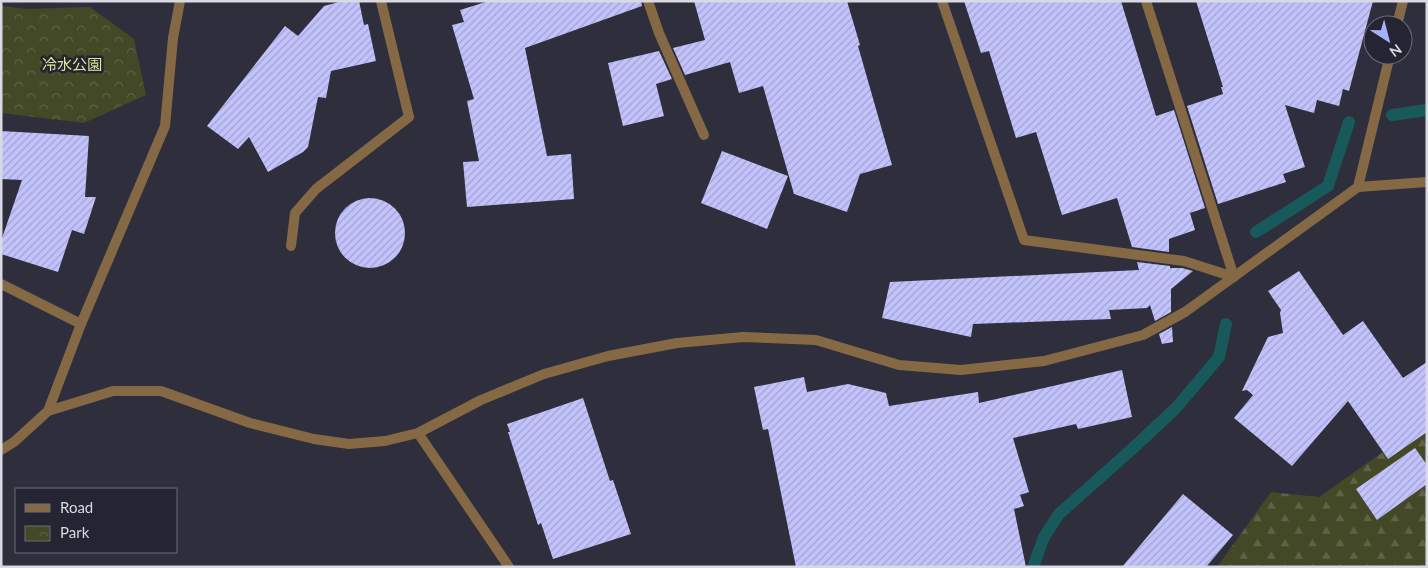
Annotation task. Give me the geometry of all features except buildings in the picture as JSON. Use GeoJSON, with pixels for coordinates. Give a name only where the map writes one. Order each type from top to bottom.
{"type":"FeatureCollection","features":[{"type":"Feature","properties":{"kind":"street"},"geometry":{"type":"LineString","coordinates":[[48,411],[80,324],[165,126],[173,38],[180,1]]}},
{"type":"Feature","properties":{"kind":"street"},"geometry":{"type":"LineString","coordinates":[[291,246],[295,213],[316,189],[409,117],[381,1]]}},
{"type":"Feature","properties":{"kind":"street"},"geometry":{"type":"LineString","coordinates":[[648,1],[658,33],[704,136]]}},
{"type":"Feature","properties":{"kind":"street"},"geometry":{"type":"LineString","coordinates":[[942,1],[1024,240],[1184,261],[1234,277]]}},
{"type":"Feature","properties":{"kind":"street"},"geometry":{"type":"LineString","coordinates":[[1146,1],[1234,277]]}},
{"type":"Feature","properties":{"kind":"street"},"geometry":{"type":"LineString","coordinates":[[1399,15],[1402,1]]}},
{"type":"Feature","properties":{"kind":"street"},"geometry":{"type":"LineString","coordinates":[[1358,188],[1388,65]]}},
{"type":"Feature","properties":{"kind":"street"},"geometry":{"type":"LineString","coordinates":[[1,450],[14,442],[48,411],[113,391],[161,391],[250,423],[314,439],[349,444],[385,441],[418,433],[481,400],[544,374],[608,356],[677,343],[743,337],[816,340],[899,364],[961,370],[1044,361],[1143,334],[1185,312],[1358,188],[1427,182]]}},
{"type":"Feature","properties":{"kind":"street"},"geometry":{"type":"LineString","coordinates":[[1,284],[80,324]]}},
{"type":"Feature","properties":{"kind":"street"},"geometry":{"type":"LineString","coordinates":[[418,433],[509,567]]}},
{"type":"Feature","properties":{"kind":"green space","name":"冷水公園"},"geometry":{"type":"Polygon","coordinates":[[[1,6],[27,9],[90,7],[134,39],[146,95],[84,123],[1,113],[1,6]]]}},
{"type":"Feature","properties":{"kind":"green space"},"geometry":{"type":"Polygon","coordinates":[[[1427,421],[1427,567],[1217,567],[1271,492],[1319,497],[1427,421]]]}},
{"type":"Feature","properties":{"kind":"waterway"},"geometry":{"type":"LineString","coordinates":[[1392,115],[1427,110]]}},
{"type":"Feature","properties":{"kind":"waterway"},"geometry":{"type":"LineString","coordinates":[[1256,232],[1328,186],[1349,122]]}},
{"type":"Feature","properties":{"kind":"waterway"},"geometry":{"type":"LineString","coordinates":[[1033,567],[1044,537],[1059,514],[1176,408],[1219,357],[1226,324]]}}]}
